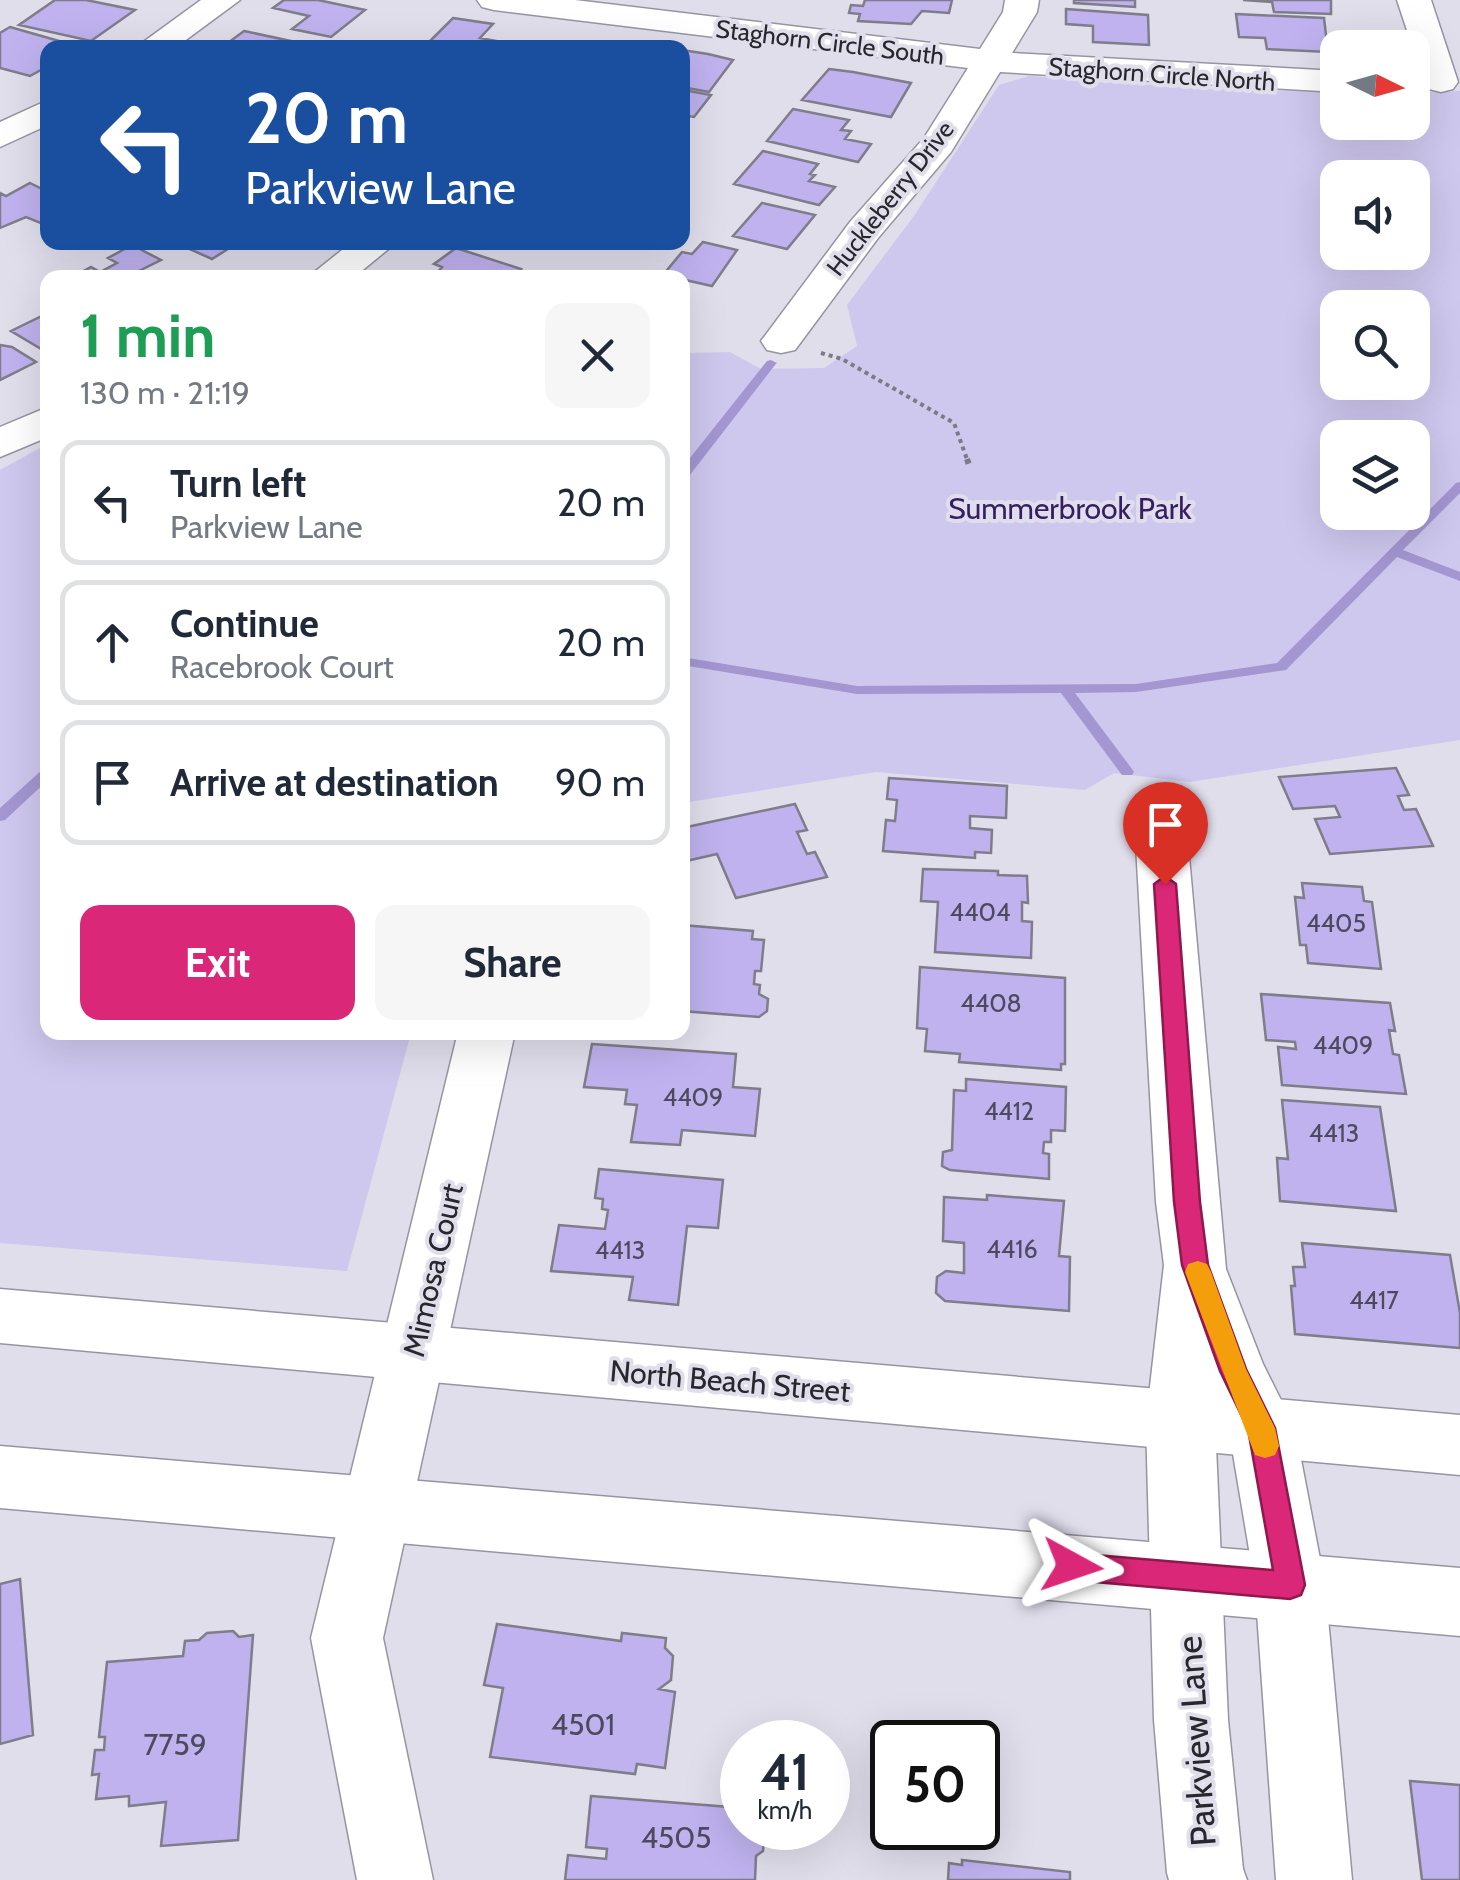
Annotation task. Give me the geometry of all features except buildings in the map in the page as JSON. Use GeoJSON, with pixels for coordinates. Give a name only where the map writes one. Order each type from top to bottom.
{"type":"FeatureCollection","features":[{"type":"Feature","properties":{"kind":"street"},"geometry":{"type":"LineString","coordinates":[[164,40],[224,0]]}},
{"type":"Feature","properties":{"kind":"street","name":"Staghorn Circle South"},"geometry":{"type":"LineString","coordinates":[[494,0],[612,7],[808,42],[987,60]]}},
{"type":"Feature","properties":{"kind":"street","name":"Huckleberry Drive"},"geometry":{"type":"LineString","coordinates":[[781,341],[864,230],[938,144],[1020,12],[1022,0]]}},
{"type":"Feature","properties":{"kind":"street"},"geometry":{"type":"LineString","coordinates":[[1414,0],[1438,82]]}},
{"type":"Feature","properties":{"kind":"street"},"geometry":{"type":"LineString","coordinates":[[591,40],[612,7]]}},
{"type":"Feature","properties":{"kind":"street","name":"Staghorn Circle North"},"geometry":{"type":"LineString","coordinates":[[987,60],[1183,77],[1320,81]]}},
{"type":"Feature","properties":{"kind":"street"},"geometry":{"type":"LineString","coordinates":[[0,136],[40,115]]}},
{"type":"Feature","properties":{"kind":"street"},"geometry":{"type":"LineString","coordinates":[[338,270],[366,250]]}},
{"type":"Feature","properties":{"kind":"street"},"geometry":{"type":"LineString","coordinates":[[0,444],[40,424]]}},
{"type":"Feature","properties":{"kind":"street"},"geometry":{"type":"LineString","coordinates":[[1162,845],[1187,1202],[1195,1265],[1234,1371],[1262,1428],[1290,1585],[1314,1880]]}},
{"type":"Feature","properties":{"kind":"street","name":"Mimosa Court"},"geometry":{"type":"LineString","coordinates":[[395,1880],[347,1638],[486,1040]]}},
{"type":"Feature","properties":{"kind":"street","name":"Parkview Lane"},"geometry":{"type":"LineString","coordinates":[[1195,1265],[1178,1421],[1191,1720],[1205,1873],[1209,1880]]}},
{"type":"Feature","properties":{"kind":"street","name":"North Beach Street"},"geometry":{"type":"LineString","coordinates":[[0,1316],[1460,1445]]}},
{"type":"Feature","properties":{"kind":"street"},"geometry":{"type":"LineString","coordinates":[[0,1476],[1460,1602]]}},
{"type":"Feature","properties":{"kind":"path"},"geometry":{"type":"LineString","coordinates":[[781,341],[842,360],[954,423],[970,468]]}},
{"type":"Feature","properties":{"kind":"green space","name":"Summerbrook Park"},"geometry":{"type":"Polygon","coordinates":[[[1029,76],[1208,89],[1320,92],[1320,140],[1430,140],[1430,92],[1460,91],[1460,740],[1190,782],[1114,773],[1085,790],[876,772],[690,802],[690,353],[730,352],[761,369],[824,368],[857,346],[847,305],[914,216],[999,85],[1029,76]]]}},
{"type":"Feature","properties":{"kind":"green space"},"geometry":{"type":"Polygon","coordinates":[[[40,448],[40,1040],[409,1040],[347,1271],[0,1243],[0,470],[40,448]]]}},
{"type":"Feature","properties":{"kind":"waterway"},"geometry":{"type":"LineString","coordinates":[[690,467],[771,363]]}},
{"type":"Feature","properties":{"kind":"waterway"},"geometry":{"type":"LineString","coordinates":[[690,662],[857,690],[1136,688],[1281,667],[1460,486]]}},
{"type":"Feature","properties":{"kind":"waterway"},"geometry":{"type":"LineString","coordinates":[[1396,552],[1460,577]]}},
{"type":"Feature","properties":{"kind":"waterway"},"geometry":{"type":"LineString","coordinates":[[1065,689],[1127,772]]}},
{"type":"Feature","properties":{"kind":"waterway"},"geometry":{"type":"LineString","coordinates":[[0,816],[40,779]]}},
{"type":"Feature","properties":{"kind":"slow traffic"},"geometry":{"type":"LineString","coordinates":[[1198,1272],[1234,1371],[1262,1428],[1265,1446]]}},
{"type":"Feature","properties":{"kind":"route"},"geometry":{"type":"LineString","coordinates":[[1072,1566],[1290,1585],[1262,1428],[1234,1371],[1195,1265],[1187,1202],[1165,884]]}}]}
